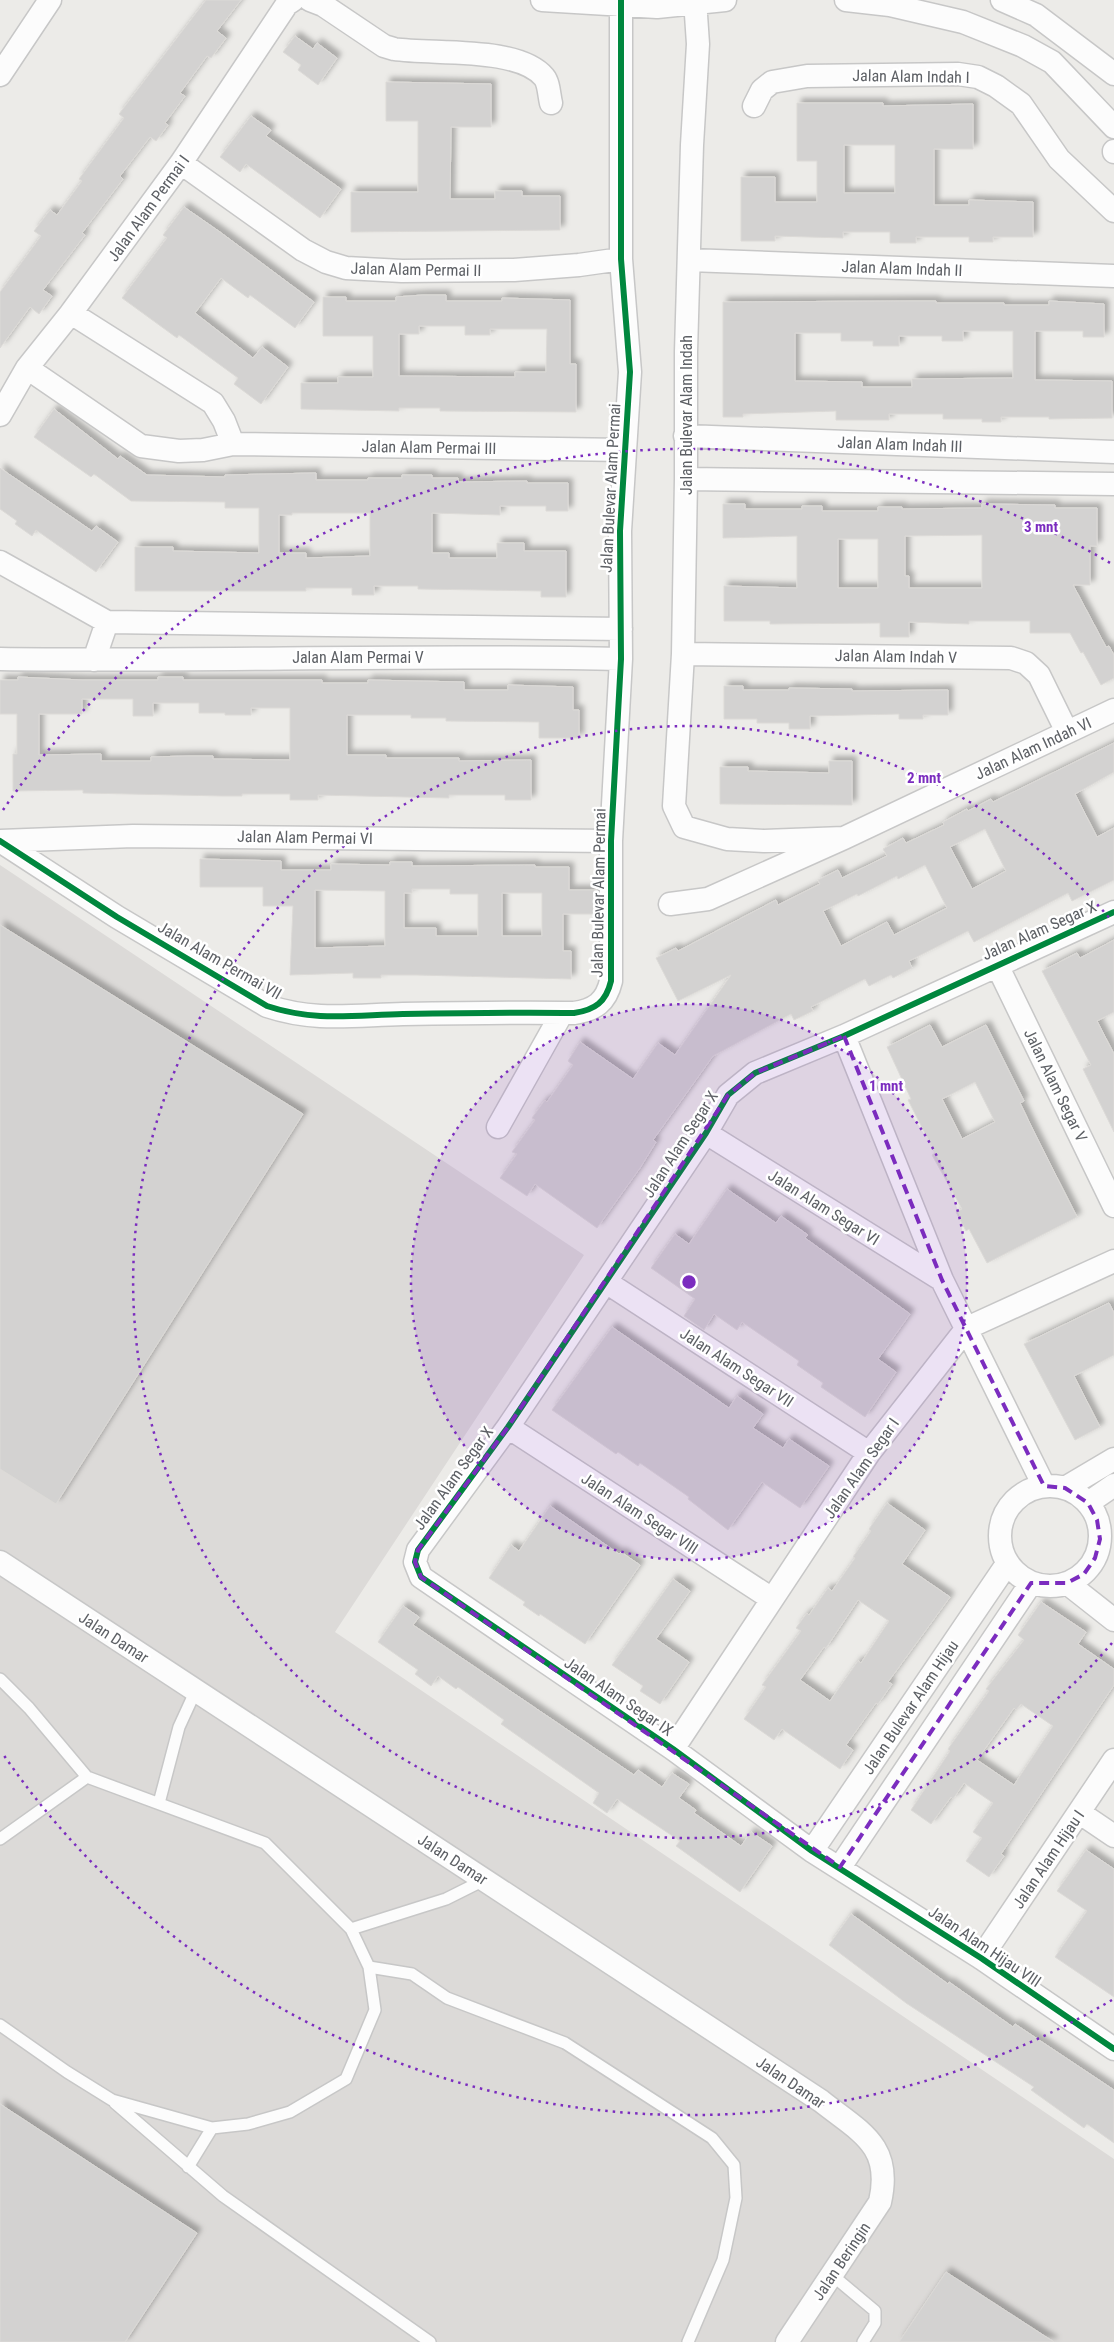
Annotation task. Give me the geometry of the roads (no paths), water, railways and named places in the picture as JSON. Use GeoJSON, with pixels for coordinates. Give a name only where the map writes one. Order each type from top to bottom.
{"type":"FeatureCollection","features":[{"type":"Feature","properties":{"kind":"street"},"geometry":{"type":"LineString","coordinates":[[0,75],[50,0]]}},
{"type":"Feature","properties":{"kind":"street","name":"Jalan Alam Permai I"},"geometry":{"type":"LineString","coordinates":[[0,414],[27,368],[71,313],[181,163],[287,4],[293,0]]}},
{"type":"Feature","properties":{"kind":"street"},"geometry":{"type":"LineString","coordinates":[[310,0],[323,5],[384,46],[408,51],[499,56],[517,60],[536,70],[545,79],[551,103]]}},
{"type":"Feature","properties":{"kind":"street"},"geometry":{"type":"LineString","coordinates":[[542,0],[622,3],[657,7],[695,1],[725,0]]}},
{"type":"Feature","properties":{"kind":"street"},"geometry":{"type":"LineString","coordinates":[[846,0],[890,5],[963,22],[1023,46],[1052,62],[1114,127]]}},
{"type":"Feature","properties":{"kind":"street"},"geometry":{"type":"LineString","coordinates":[[1002,0],[1036,15],[1114,74]]}},
{"type":"Feature","properties":{"kind":"street","name":"Jalan Bulevar Alam Indah"},"geometry":{"type":"LineString","coordinates":[[684,827],[674,806],[682,654],[692,145],[698,44],[695,1]]}},
{"type":"Feature","properties":{"kind":"street","name":"Jalan Bulevar Alam Permai"},"geometry":{"type":"LineString","coordinates":[[600,1004],[608,993],[612,981],[611,840],[621,659],[620,531],[630,372],[621,259],[622,3]]}},
{"type":"Feature","properties":{"kind":"street","name":"Jalan Alam Indah I"},"geometry":{"type":"LineString","coordinates":[[754,106],[762,90],[772,82],[807,76],[958,74],[978,77],[996,86],[1021,104],[1059,159],[1114,211]]}},
{"type":"Feature","properties":{"kind":"street","name":"Jalan Alam Permai II"},"geometry":{"type":"LineString","coordinates":[[181,163],[303,250],[326,262],[346,268],[402,271],[514,270],[579,265],[621,259]]}},
{"type":"Feature","properties":{"kind":"street","name":"Jalan Alam Indah II"},"geometry":{"type":"LineString","coordinates":[[689,260],[1114,276]]}},
{"type":"Feature","properties":{"kind":"street"},"geometry":{"type":"LineString","coordinates":[[71,313],[213,403],[224,421],[233,444]]}},
{"type":"Feature","properties":{"kind":"street","name":"Jalan Alam Permai III"},"geometry":{"type":"LineString","coordinates":[[27,368],[140,446],[179,451],[233,444],[625,450]]}},
{"type":"Feature","properties":{"kind":"street","name":"Jalan Alam Indah III"},"geometry":{"type":"LineString","coordinates":[[685,436],[1114,452]]}},
{"type":"Feature","properties":{"kind":"street"},"geometry":{"type":"LineString","coordinates":[[686,479],[1114,484]]}},
{"type":"Feature","properties":{"kind":"street","name":"Jalan Alam Permai V"},"geometry":{"type":"LineString","coordinates":[[0,562],[107,622],[621,629]]}},
{"type":"Feature","properties":{"kind":"street"},"geometry":{"type":"LineString","coordinates":[[94,660],[107,622]]}},
{"type":"Feature","properties":{"kind":"street","name":"Jalan Alam Indah V"},"geometry":{"type":"LineString","coordinates":[[682,654],[1011,658],[1026,663],[1039,675],[1068,732]]}},
{"type":"Feature","properties":{"kind":"street","name":"Jalan Alam Permai V"},"geometry":{"type":"LineString","coordinates":[[0,659],[94,660],[370,657],[621,659]]}},
{"type":"Feature","properties":{"kind":"street","name":"Jalan Alam Indah VI"},"geometry":{"type":"LineString","coordinates":[[670,904],[708,899],[844,838],[1114,710]]}},
{"type":"Feature","properties":{"kind":"street","name":"Jalan Alam Indah VI"},"geometry":{"type":"LineString","coordinates":[[684,827],[727,839],[764,841],[844,838]]}},
{"type":"Feature","properties":{"kind":"street","name":"Jalan Alam Permai VI"},"geometry":{"type":"LineString","coordinates":[[0,841],[133,836],[611,840]]}},
{"type":"Feature","properties":{"kind":"street","name":"Jalan Alam Permai VII"},"geometry":{"type":"LineString","coordinates":[[0,841],[117,916],[267,1006],[287,1012],[314,1017],[562,1013],[589,1011],[600,1004]]}},
{"type":"Feature","properties":{"kind":"street","name":"Jalan Alam Segar X"},"geometry":{"type":"LineString","coordinates":[[415,1562],[418,1550],[508,1427],[706,1133],[728,1095],[755,1073],[844,1036],[997,964],[1114,912]]}},
{"type":"Feature","properties":{"kind":"street","name":"Jalan Alam Segar V"},"geometry":{"type":"LineString","coordinates":[[997,964],[1114,1206]]}},
{"type":"Feature","properties":{"kind":"street"},"geometry":{"type":"LineString","coordinates":[[498,1127],[562,1013]]}},
{"type":"Feature","properties":{"kind":"street"},"geometry":{"type":"LineString","coordinates":[[844,1036],[942,1280],[967,1328],[1054,1487],[1077,1494],[1088,1503],[1097,1520],[1100,1539],[1096,1558],[1084,1574],[1067,1584],[1031,1583],[1018,1575],[1007,1564],[1000,1545],[1000,1525],[1009,1506],[1024,1492],[1054,1487],[1114,1459]]}},
{"type":"Feature","properties":{"kind":"street","name":"Jalan Alam Segar VI"},"geometry":{"type":"LineString","coordinates":[[706,1133],[942,1280]]}},
{"type":"Feature","properties":{"kind":"street","name":"Jalan Alam Segar I"},"geometry":{"type":"LineString","coordinates":[[673,1749],[869,1452],[967,1328],[1114,1261]]}},
{"type":"Feature","properties":{"kind":"street","name":"Jalan Alam Segar VII"},"geometry":{"type":"LineString","coordinates":[[606,1282],[869,1452]]}},
{"type":"Feature","properties":{"kind":"street","name":"Jalan Alam Segar VIII"},"geometry":{"type":"LineString","coordinates":[[508,1427],[772,1599]]}},
{"type":"Feature","properties":{"kind":"street"},"geometry":{"type":"LineString","coordinates":[[1088,1503],[1114,1485]]}},
{"type":"Feature","properties":{"kind":"street","name":"Jalan Damar"},"geometry":{"type":"LineString","coordinates":[[0,1562],[821,2101],[861,2132],[876,2148],[885,2175]]}},
{"type":"Feature","properties":{"kind":"street","name":"Jalan Alam Segar IX"},"geometry":{"type":"LineString","coordinates":[[415,1562],[420,1577],[673,1749],[812,1851],[840,1867]]}},
{"type":"Feature","properties":{"kind":"street","name":"Jalan Bulevar Alam Hijau"},"geometry":{"type":"LineString","coordinates":[[812,1851],[1007,1564]]}},
{"type":"Feature","properties":{"kind":"street","name":"Jalan Bulevar Alam Hijau"},"geometry":{"type":"LineString","coordinates":[[840,1867],[1031,1583]]}},
{"type":"Feature","properties":{"kind":"street"},"geometry":{"type":"LineString","coordinates":[[1067,1584],[1114,1620]]}},
{"type":"Feature","properties":{"kind":"street","name":"Jalan Alam Hijau I"},"geometry":{"type":"LineString","coordinates":[[981,1958],[1114,1760]]}},
{"type":"Feature","properties":{"kind":"street"},"geometry":{"type":"LineString","coordinates":[[1080,1813],[1114,1836]]}},
{"type":"Feature","properties":{"kind":"street","name":"Jalan Alam Hijau VIII"},"geometry":{"type":"LineString","coordinates":[[840,1867],[981,1958],[1114,2049]]}},
{"type":"Feature","properties":{"kind":"street","name":"Jalan Beringin"},"geometry":{"type":"LineString","coordinates":[[786,2342],[880,2202],[885,2175]]}},
{"type":"Feature","properties":{"kind":"lane"},"geometry":{"type":"LineString","coordinates":[[0,1679],[29,1708],[87,1777],[265,1843],[351,1929],[369,1967],[375,2010],[346,2079],[290,2112],[248,2124],[212,2128],[112,2100]]}},
{"type":"Feature","properties":{"kind":"lane"},"geometry":{"type":"LineString","coordinates":[[158,1803],[179,1727],[196,1690]]}},
{"type":"Feature","properties":{"kind":"lane"},"geometry":{"type":"LineString","coordinates":[[0,1839],[87,1777]]}},
{"type":"Feature","properties":{"kind":"lane"},"geometry":{"type":"LineString","coordinates":[[351,1929],[446,1899],[484,1880]]}},
{"type":"Feature","properties":{"kind":"lane"},"geometry":{"type":"LineString","coordinates":[[369,1967],[412,1974],[447,1998],[565,2044],[712,2138],[734,2165],[736,2198],[723,2260],[688,2342]]}},
{"type":"Feature","properties":{"kind":"lane"},"geometry":{"type":"LineString","coordinates":[[0,2025],[50,2061],[112,2100],[224,2196],[430,2342]]}},
{"type":"Feature","properties":{"kind":"lane"},"geometry":{"type":"LineString","coordinates":[[188,2167],[212,2128]]}},
{"type":"Feature","properties":{"kind":"lane"},"geometry":{"type":"LineString","coordinates":[[832,2275],[875,2312],[875,2323],[863,2342]]}}]}
